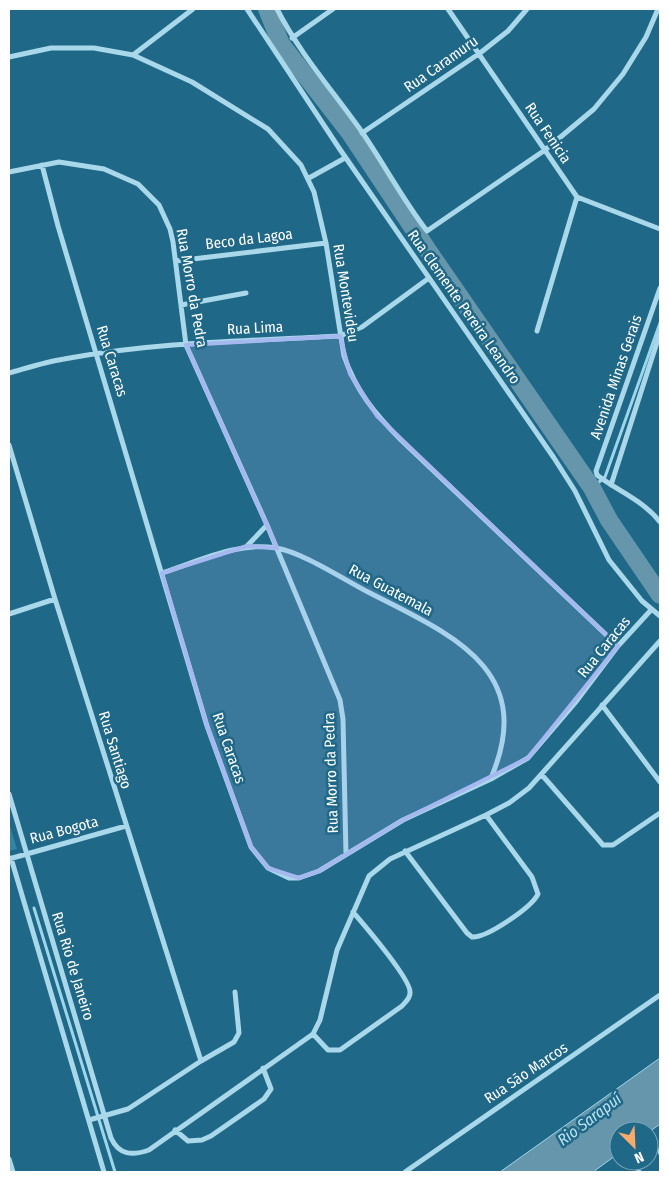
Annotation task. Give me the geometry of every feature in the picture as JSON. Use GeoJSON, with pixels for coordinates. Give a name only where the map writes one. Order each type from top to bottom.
{"type":"FeatureCollection","features":[{"type":"Feature","properties":{"kind":"street"},"geometry":{"type":"LineString","coordinates":[[133,55],[193,9]]}},
{"type":"Feature","properties":{"kind":"street","name":"Rua Clemente Pereira Leandro"},"geometry":{"type":"LineString","coordinates":[[248,9],[345,158],[554,458],[575,491],[609,560],[623,579],[660,616]]}},
{"type":"Feature","properties":{"kind":"street"},"geometry":{"type":"LineString","coordinates":[[277,9],[292,38],[362,133],[410,209],[427,231],[545,150],[594,109],[623,74],[646,37],[658,9]]}},
{"type":"Feature","properties":{"kind":"street"},"geometry":{"type":"LineString","coordinates":[[292,38],[333,9]]}},
{"type":"Feature","properties":{"kind":"street","name":"Rua Fenicia"},"geometry":{"type":"LineString","coordinates":[[448,9],[577,197]]}},
{"type":"Feature","properties":{"kind":"street","name":"Rua Caramuru"},"geometry":{"type":"LineString","coordinates":[[362,133],[508,32],[527,9]]}},
{"type":"Feature","properties":{"kind":"street","name":"Rua Montevideu"},"geometry":{"type":"LineString","coordinates":[[9,57],[51,48],[94,48],[133,55],[192,82],[261,124],[291,152],[308,178],[318,207],[326,243],[340,336],[350,374],[368,405],[377,416],[618,646]]}},
{"type":"Feature","properties":{"kind":"street"},"geometry":{"type":"LineString","coordinates":[[308,178],[345,158]]}},
{"type":"Feature","properties":{"kind":"street","name":"Rua Morro da Pedra"},"geometry":{"type":"LineString","coordinates":[[9,172],[42,165],[74,163],[104,169],[138,184],[158,204],[165,216],[170,229],[176,262],[186,345],[277,548],[340,700],[343,719],[346,854]]}},
{"type":"Feature","properties":{"kind":"street","name":"Rua Caracas"},"geometry":{"type":"LineString","coordinates":[[42,165],[58,226],[207,726],[247,838],[256,856],[268,868],[280,875],[299,878],[319,871],[403,820],[491,779],[528,758],[618,646],[652,610]]}},
{"type":"Feature","properties":{"kind":"street"},"geometry":{"type":"LineString","coordinates":[[536,331],[577,197],[660,229]]}},
{"type":"Feature","properties":{"kind":"street","name":"Beco da Lagoa"},"geometry":{"type":"LineString","coordinates":[[176,262],[326,243]]}},
{"type":"Feature","properties":{"kind":"street","name":"Rua Lima"},"geometry":{"type":"LineString","coordinates":[[9,373],[62,359],[97,353],[186,345],[340,336],[362,327],[428,278]]}},
{"type":"Feature","properties":{"kind":"street","name":"Avenida Minas Gerais"},"geometry":{"type":"LineString","coordinates":[[660,288],[596,471],[597,476],[608,484],[660,332]]}},
{"type":"Feature","properties":{"kind":"street"},"geometry":{"type":"LineString","coordinates":[[181,305],[246,293]]}},
{"type":"Feature","properties":{"kind":"street","name":"Rua Santiago"},"geometry":{"type":"LineString","coordinates":[[9,445],[55,599],[201,1060]]}},
{"type":"Feature","properties":{"kind":"street"},"geometry":{"type":"LineString","coordinates":[[608,484],[642,503],[660,522]]}},
{"type":"Feature","properties":{"kind":"street"},"geometry":{"type":"LineString","coordinates":[[247,546],[267,525]]}},
{"type":"Feature","properties":{"kind":"street","name":"Rua Guatemala"},"geometry":{"type":"LineString","coordinates":[[162,573],[247,546],[277,548],[304,559],[460,642],[480,660],[497,687],[505,725],[500,757],[491,779]]}},
{"type":"Feature","properties":{"kind":"street"},"geometry":{"type":"LineString","coordinates":[[9,614],[55,599]]}},
{"type":"Feature","properties":{"kind":"street"},"geometry":{"type":"LineString","coordinates":[[263,1068],[270,1084],[268,1095],[234,1120],[202,1140],[188,1141],[175,1130],[263,1068],[313,1034],[320,1020],[337,950],[369,876],[390,858],[486,815],[518,796],[542,775],[602,705],[660,642]]}},
{"type":"Feature","properties":{"kind":"street"},"geometry":{"type":"LineString","coordinates":[[602,705],[660,782]]}},
{"type":"Feature","properties":{"kind":"street"},"geometry":{"type":"LineString","coordinates":[[542,775],[603,845],[614,844],[660,812]]}},
{"type":"Feature","properties":{"kind":"street","name":"Rua Rio de Janeiro"},"geometry":{"type":"LineString","coordinates":[[9,794],[104,1117],[115,1145],[123,1152],[139,1153],[149,1150],[175,1130]]}},
{"type":"Feature","properties":{"kind":"street"},"geometry":{"type":"LineString","coordinates":[[406,852],[466,934],[472,937],[486,935],[530,904],[538,894],[532,877],[486,815]]}},
{"type":"Feature","properties":{"kind":"street","name":"Rua Bogota"},"geometry":{"type":"LineString","coordinates":[[10,858],[126,826]]}},
{"type":"Feature","properties":{"kind":"street","name":"Rua Rio de Janeiro"},"geometry":{"type":"LineString","coordinates":[[10,858],[90,1120],[104,1172]]}},
{"type":"Feature","properties":{"kind":"street"},"geometry":{"type":"LineString","coordinates":[[313,1034],[328,1050],[340,1050],[402,1006],[409,998],[411,992],[406,978],[353,912]]}},
{"type":"Feature","properties":{"kind":"street"},"geometry":{"type":"LineString","coordinates":[[90,1120],[128,1109],[201,1060],[238,1038],[235,992]]}},
{"type":"Feature","properties":{"kind":"street","name":"Rua Sāo Marcos"},"geometry":{"type":"LineString","coordinates":[[405,1172],[660,995]]}},
{"type":"Feature","properties":{"kind":"street"},"geometry":{"type":"LineString","coordinates":[[9,1159],[13,1172]]}},
{"type":"Feature","properties":{"kind":"highlighted area"},"geometry":{"type":"Polygon","coordinates":[[[340,336],[350,374],[377,416],[618,646],[528,758],[403,820],[319,871],[299,878],[268,868],[251,847],[207,726],[162,573],[247,546],[277,548],[186,345],[340,336]]]}},
{"type":"Feature","properties":{"kind":"shaded area"},"geometry":{"type":"Polygon","coordinates":[[[9,823],[17,849],[9,851],[9,823]]]}},
{"type":"Feature","properties":{"kind":"water","name":"Rio Sarapuí"},"geometry":{"type":"Polygon","coordinates":[[[660,1058],[660,1124],[659,1121],[609,1121],[609,1160],[593,1172],[500,1172],[660,1058]]]}},
{"type":"Feature","properties":{"kind":"waterway"},"geometry":{"type":"LineString","coordinates":[[267,9],[281,44],[350,133],[429,252],[592,488],[609,520],[660,595]]}},
{"type":"Feature","properties":{"kind":"waterway"},"geometry":{"type":"LineString","coordinates":[[592,488],[605,477],[660,323]]}},
{"type":"Feature","properties":{"kind":"waterway"},"geometry":{"type":"LineString","coordinates":[[34,908],[115,1172]]}}]}
